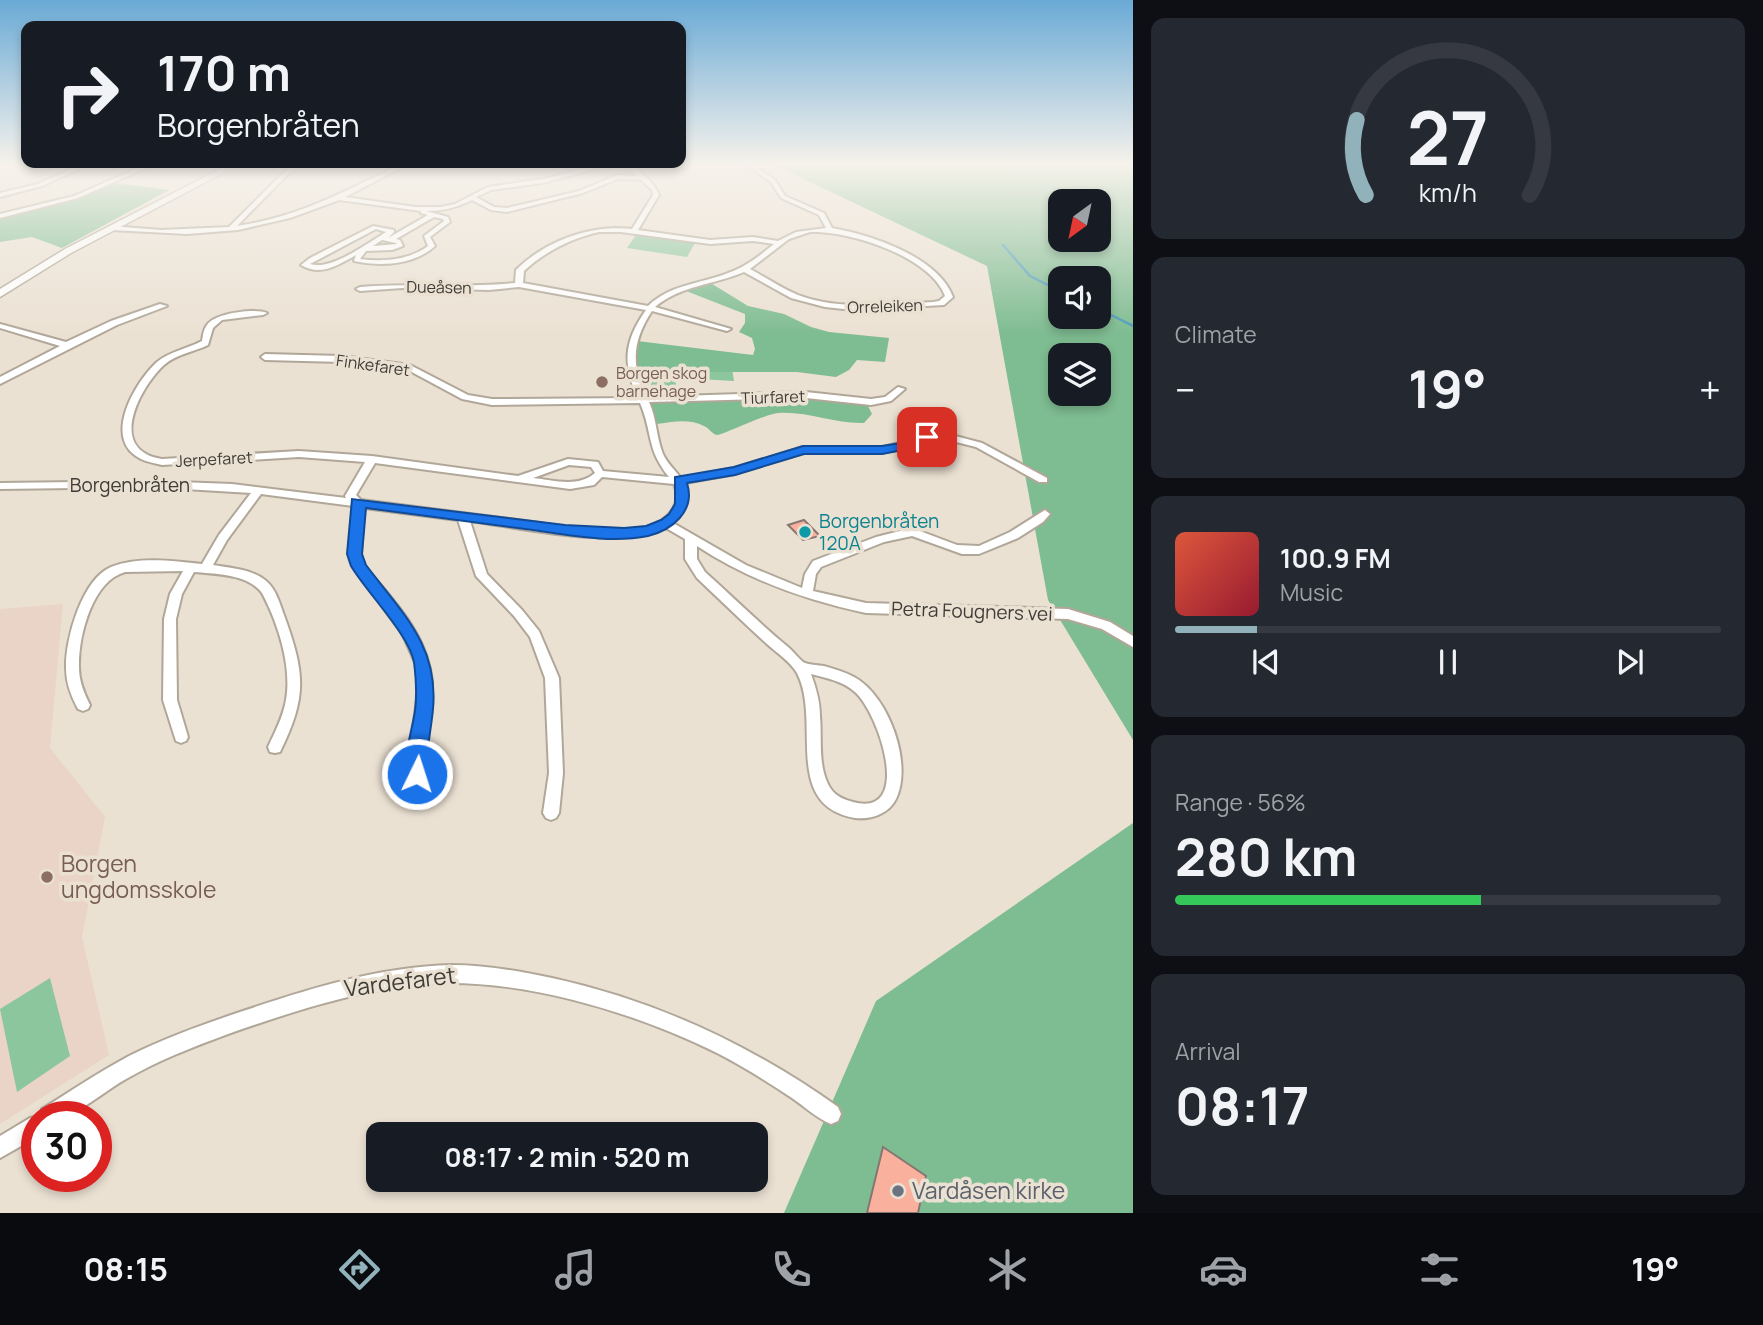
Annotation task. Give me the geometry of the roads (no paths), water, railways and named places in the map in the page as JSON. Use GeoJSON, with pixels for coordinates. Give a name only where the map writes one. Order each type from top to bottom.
{"type":"FeatureCollection","features":[{"type":"Feature","properties":{"kind":"street"},"geometry":{"type":"LineString","coordinates":[[0,294],[29,274],[123,222]]}},
{"type":"Feature","properties":{"kind":"street"},"geometry":{"type":"LineString","coordinates":[[230,228],[237,222]]}},
{"type":"Feature","properties":{"kind":"street"},"geometry":{"type":"LineString","coordinates":[[111,228],[172,232],[230,228],[260,222]]}},
{"type":"Feature","properties":{"kind":"street"},"geometry":{"type":"LineString","coordinates":[[387,239],[392,231],[375,227],[304,265],[316,269],[332,265],[387,239],[420,222]]}},
{"type":"Feature","properties":{"kind":"street"},"geometry":{"type":"LineString","coordinates":[[364,249],[356,260],[398,260],[420,255],[432,246],[426,237],[447,222]]}},
{"type":"Feature","properties":{"kind":"street"},"geometry":{"type":"LineString","coordinates":[[634,231],[641,222]]}},
{"type":"Feature","properties":{"kind":"street"},"geometry":{"type":"LineString","coordinates":[[800,667],[837,675],[860,689],[878,710],[892,740],[895,773],[891,794],[877,808],[861,811],[841,807],[828,799],[817,782],[811,696],[800,667],[701,575],[691,559],[691,538],[666,524],[682,504],[683,490],[680,481],[661,459],[654,442],[652,423],[631,369],[631,352],[636,331],[649,308],[660,297],[676,289],[745,269],[795,234],[830,230],[826,222]]}},
{"type":"Feature","properties":{"kind":"street"},"geometry":{"type":"LineString","coordinates":[[519,285],[519,275],[525,265],[535,257],[580,234],[608,229],[697,241],[752,239],[780,243]]}},
{"type":"Feature","properties":{"kind":"street","name":"Orreleiken"},"geometry":{"type":"LineString","coordinates":[[745,269],[794,296],[839,307],[933,304],[941,303],[949,297],[939,279],[913,259],[860,236],[830,230]]}},
{"type":"Feature","properties":{"kind":"street"},"geometry":{"type":"LineString","coordinates":[[364,249],[391,249],[401,245],[387,239]]}},
{"type":"Feature","properties":{"kind":"street","name":"Dueåsen"},"geometry":{"type":"LineString","coordinates":[[360,289],[402,286],[489,288],[519,285],[649,308]]}},
{"type":"Feature","properties":{"kind":"street"},"geometry":{"type":"LineString","coordinates":[[0,381],[114,323],[163,306]]}},
{"type":"Feature","properties":{"kind":"street"},"geometry":{"type":"LineString","coordinates":[[649,308],[727,329]]}},
{"type":"Feature","properties":{"kind":"street","name":"Jerpefaret"},"geometry":{"type":"LineString","coordinates":[[263,313],[227,317],[217,321],[208,328],[205,343],[170,356],[159,365],[128,408],[131,447],[141,457],[162,462],[299,454],[372,459],[570,486],[590,483],[600,474],[680,481],[735,471],[803,450],[882,450],[944,436],[979,445],[1043,480]]}},
{"type":"Feature","properties":{"kind":"street"},"geometry":{"type":"LineString","coordinates":[[0,326],[67,345]]}},
{"type":"Feature","properties":{"kind":"street","name":"Finkefaret"},"geometry":{"type":"LineString","coordinates":[[265,357],[342,359],[410,368],[465,397],[492,402],[641,400]]}},
{"type":"Feature","properties":{"kind":"street","name":"Tiurfaret"},"geometry":{"type":"LineString","coordinates":[[641,400],[806,395],[871,402],[888,399],[901,389]]}},
{"type":"Feature","properties":{"kind":"street"},"geometry":{"type":"LineString","coordinates":[[372,459],[350,496],[357,502],[359,509],[355,554],[359,566],[411,637],[421,658],[425,680],[424,708],[417,753],[416,795]]}},
{"type":"Feature","properties":{"kind":"street","name":"Jerpefaret"},"geometry":{"type":"LineString","coordinates":[[519,479],[577,461],[594,464],[600,474]]}},
{"type":"Feature","properties":{"kind":"street","name":"Borgenbråten"},"geometry":{"type":"LineString","coordinates":[[0,486],[201,485],[357,502],[565,530],[624,533],[647,531],[666,524]]}},
{"type":"Feature","properties":{"kind":"street"},"geometry":{"type":"LineString","coordinates":[[206,568],[223,538],[259,490]]}},
{"type":"Feature","properties":{"kind":"street"},"geometry":{"type":"LineString","coordinates":[[807,594],[815,566],[826,557],[846,553],[888,535],[912,532],[951,547],[979,550],[1035,523],[1045,513]]}},
{"type":"Feature","properties":{"kind":"street"},"geometry":{"type":"LineString","coordinates":[[463,517],[482,576],[535,635],[552,678],[556,773],[551,813]]}},
{"type":"Feature","properties":{"kind":"street","name":"Petra Fougners vei"},"geometry":{"type":"LineString","coordinates":[[691,538],[740,567],[807,594],[866,608],[1068,614],[1106,625],[1133,642]]}},
{"type":"Feature","properties":{"kind":"street"},"geometry":{"type":"LineString","coordinates":[[83,705],[74,690],[72,654],[77,632],[92,591],[115,569],[165,564],[240,574],[260,582],[272,600],[292,654],[295,690],[288,723],[275,747]]}},
{"type":"Feature","properties":{"kind":"street"},"geometry":{"type":"LineString","coordinates":[[181,737],[170,700],[170,619],[176,594],[191,567]]}},
{"type":"Feature","properties":{"kind":"street","name":"Vardefaret"},"geometry":{"type":"LineString","coordinates":[[74,1101],[121,1071],[191,1038],[314,995],[437,974],[481,974],[576,991],[666,1018],[729,1049],[804,1094],[831,1114]]}},
{"type":"Feature","properties":{"kind":"street"},"geometry":{"type":"LineString","coordinates":[[0,1148],[21,1135]]}},
{"type":"Feature","properties":{"kind":"waterway"},"geometry":{"type":"LineString","coordinates":[[1003,245],[1030,276],[1048,285]]}},
{"type":"Feature","properties":{"kind":"waterway"},"geometry":{"type":"LineString","coordinates":[[1111,315],[1133,326]]}},
{"type":"Feature","properties":{"kind":"place","name":"Borgen skog barnehage"},"geometry":{"type":"Point","coordinates":[602,382]}},
{"type":"Feature","properties":{"kind":"place","name":"Borgenbråten 120A"},"geometry":{"type":"Point","coordinates":[805,532]}},
{"type":"Feature","properties":{"kind":"place","name":"Borgen ungdomsskole"},"geometry":{"type":"Point","coordinates":[47,877]}},
{"type":"Feature","properties":{"kind":"place","name":"Vardåsen kirke"},"geometry":{"type":"Point","coordinates":[898,1191]}}]}
